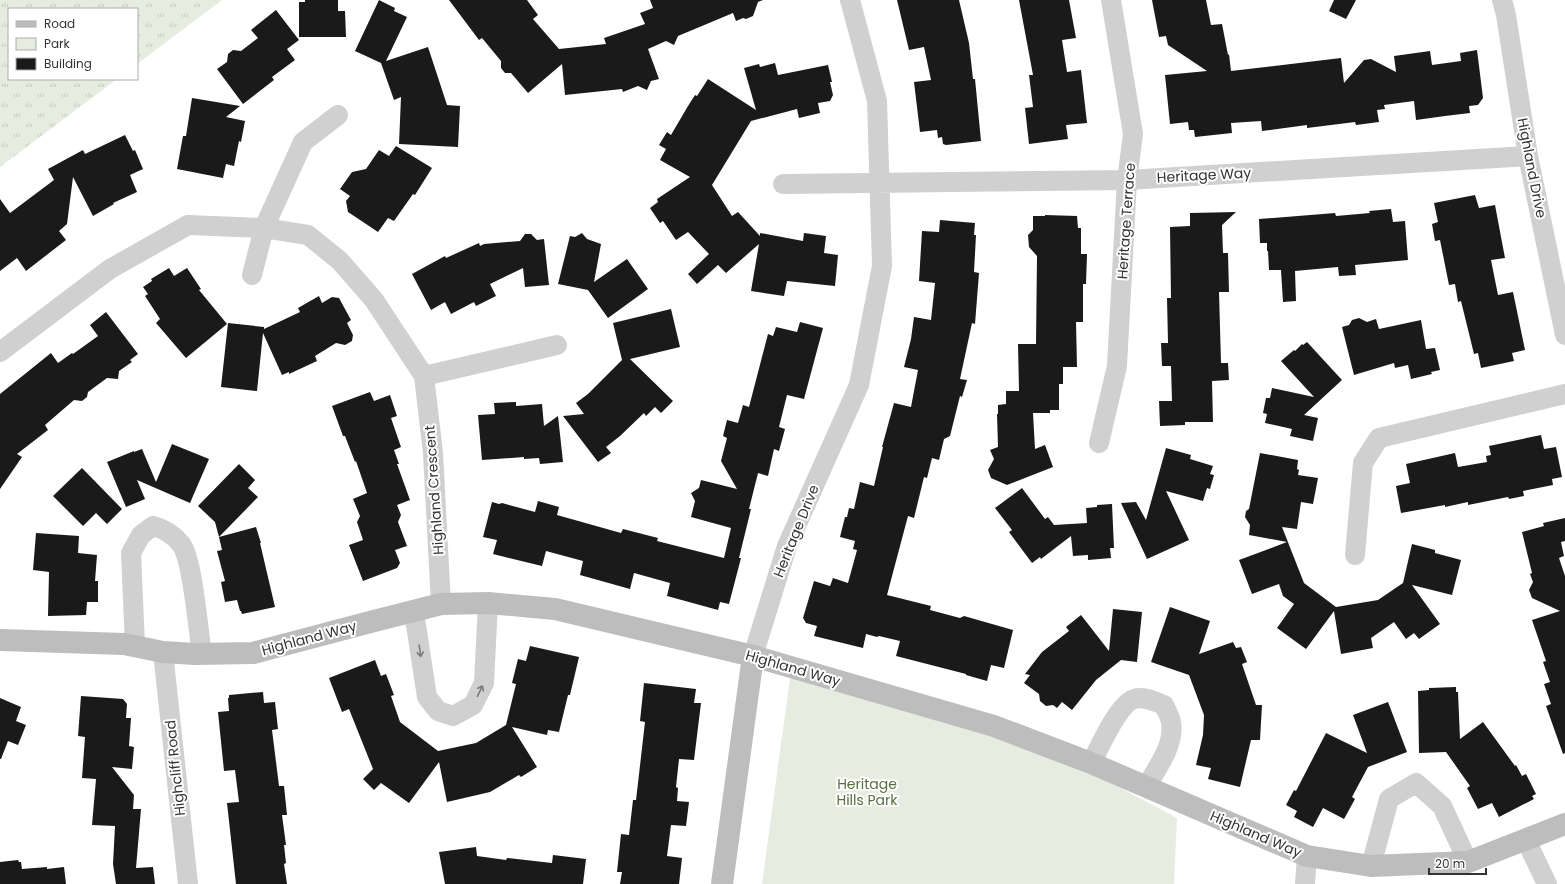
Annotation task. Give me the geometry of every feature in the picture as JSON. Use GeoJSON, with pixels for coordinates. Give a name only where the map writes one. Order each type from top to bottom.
{"type":"FeatureCollection","features":[{"type":"Feature","properties":{"kind":"street","name":"Heritage Drive"},"geometry":{"type":"LineString","coordinates":[[722,884],[753,656],[787,546],[859,385],[882,266],[877,101],[850,0]]}},
{"type":"Feature","properties":{"kind":"street","name":"Heritage Terrace"},"geometry":{"type":"LineString","coordinates":[[1099,443],[1116,366],[1127,180],[1134,134],[1111,0]]}},
{"type":"Feature","properties":{"kind":"street","name":"Highland Drive"},"geometry":{"type":"LineString","coordinates":[[1502,0],[1506,15],[1528,156],[1565,335]]}},
{"type":"Feature","properties":{"kind":"street"},"geometry":{"type":"LineString","coordinates":[[252,275],[264,228],[303,142],[338,115]]}},
{"type":"Feature","properties":{"kind":"street","name":"Heritage Way"},"geometry":{"type":"LineString","coordinates":[[880,184],[1127,180],[1528,156]]}},
{"type":"Feature","properties":{"kind":"street"},"geometry":{"type":"LineString","coordinates":[[783,184],[880,184]]}},
{"type":"Feature","properties":{"kind":"street","name":"Highland Crescent"},"geometry":{"type":"LineString","coordinates":[[0,352],[110,268],[188,226],[264,228],[308,235],[340,261],[374,300],[424,376],[433,453],[441,604]]}},
{"type":"Feature","properties":{"kind":"street"},"geometry":{"type":"LineString","coordinates":[[424,376],[557,345]]}},
{"type":"Feature","properties":{"kind":"street"},"geometry":{"type":"LineString","coordinates":[[1355,554],[1363,463],[1379,438],[1565,394]]}},
{"type":"Feature","properties":{"kind":"street"},"geometry":{"type":"LineString","coordinates":[[135,646],[131,553],[140,535],[153,526],[167,530],[182,544],[189,564],[202,654]]}},
{"type":"Feature","properties":{"kind":"street"},"geometry":{"type":"LineString","coordinates":[[414,612],[427,698],[438,711],[453,716],[473,705],[484,683],[488,603]]}},
{"type":"Feature","properties":{"kind":"street","name":"Highland Way"},"geometry":{"type":"LineString","coordinates":[[0,640],[124,644],[163,652],[253,654],[441,604],[488,603],[555,609],[753,656],[994,726],[1091,763],[1307,856],[1370,866],[1468,862],[1565,824]]}},
{"type":"Feature","properties":{"kind":"street","name":"Highcliff Road"},"geometry":{"type":"LineString","coordinates":[[163,652],[188,884]]}},
{"type":"Feature","properties":{"kind":"street"},"geometry":{"type":"LineString","coordinates":[[1091,763],[1118,712],[1133,699],[1147,698],[1164,705],[1171,721],[1172,738],[1146,787]]}},
{"type":"Feature","properties":{"kind":"street"},"geometry":{"type":"LineString","coordinates":[[1370,866],[1389,799],[1416,783],[1442,806],[1468,862]]}},
{"type":"Feature","properties":{"kind":"street"},"geometry":{"type":"LineString","coordinates":[[1526,840],[1547,884]]}},
{"type":"Feature","properties":{"kind":"street"},"geometry":{"type":"LineString","coordinates":[[1305,884],[1307,856]]}},
{"type":"Feature","properties":{"kind":"green space"},"geometry":{"type":"Polygon","coordinates":[[[0,0],[222,0],[138,63],[138,8],[8,8],[8,80],[116,80],[0,167],[0,0]]]}},
{"type":"Feature","properties":{"kind":"green space","name":"Heritage Hills Park"},"geometry":{"type":"Polygon","coordinates":[[[790,678],[967,722],[1072,762],[1177,818],[1174,884],[762,884],[790,678]]]}},
{"type":"Feature","properties":{"kind":"building"},"geometry":{"type":"Polygon","coordinates":[[[305,0],[338,0],[338,11],[345,11],[346,37],[299,37],[299,2],[305,2],[305,0]]]}},
{"type":"Feature","properties":{"kind":"building"},"geometry":{"type":"Polygon","coordinates":[[[379,0],[395,8],[394,11],[407,17],[386,61],[428,47],[447,105],[460,106],[458,147],[399,144],[401,97],[394,100],[381,63],[355,51],[379,0]]]}},
{"type":"Feature","properties":{"kind":"building"},"geometry":{"type":"Polygon","coordinates":[[[449,0],[527,0],[538,15],[533,19],[559,49],[606,44],[604,38],[645,24],[640,13],[653,8],[650,0],[763,0],[758,2],[753,16],[746,19],[743,18],[736,21],[733,13],[678,36],[674,45],[666,41],[648,49],[659,79],[651,81],[647,90],[638,86],[623,92],[622,89],[565,95],[562,64],[528,93],[511,73],[505,73],[501,68],[501,61],[482,38],[479,40],[449,0]]]}},
{"type":"Feature","properties":{"kind":"building"},"geometry":{"type":"Polygon","coordinates":[[[897,0],[959,0],[969,43],[973,79],[975,79],[981,141],[946,145],[943,144],[942,137],[938,138],[937,130],[920,132],[914,82],[931,80],[924,47],[909,50],[897,0]]]}},
{"type":"Feature","properties":{"kind":"building"},"geometry":{"type":"Polygon","coordinates":[[[1019,0],[1069,0],[1076,38],[1062,40],[1067,72],[1081,70],[1087,123],[1066,125],[1068,139],[1029,144],[1025,108],[1033,107],[1029,75],[1033,75],[1019,0]]]}},
{"type":"Feature","properties":{"kind":"building"},"geometry":{"type":"Polygon","coordinates":[[[1152,0],[1206,0],[1211,25],[1222,24],[1228,55],[1229,54],[1231,71],[1341,58],[1344,83],[1364,60],[1371,59],[1396,72],[1394,56],[1430,51],[1432,65],[1461,61],[1460,53],[1477,50],[1483,98],[1478,105],[1469,106],[1470,113],[1416,120],[1414,101],[1384,105],[1385,109],[1377,110],[1379,122],[1356,125],[1355,122],[1307,128],[1307,125],[1262,131],[1261,121],[1231,123],[1232,133],[1195,137],[1194,130],[1189,130],[1188,122],[1170,124],[1165,75],[1207,71],[1168,45],[1166,36],[1159,37],[1152,0]]]}},
{"type":"Feature","properties":{"kind":"building"},"geometry":{"type":"Polygon","coordinates":[[[1334,0],[1356,0],[1346,19],[1329,11],[1334,0]]]}},
{"type":"Feature","properties":{"kind":"building"},"geometry":{"type":"Polygon","coordinates":[[[276,10],[299,40],[287,49],[295,60],[272,77],[274,80],[243,104],[217,69],[227,62],[228,54],[233,50],[241,51],[258,38],[251,30],[276,10]]]}},
{"type":"Feature","properties":{"kind":"building"},"geometry":{"type":"Polygon","coordinates":[[[775,63],[778,75],[828,65],[833,95],[830,101],[818,103],[820,113],[799,118],[797,109],[751,121],[712,185],[732,216],[738,212],[760,236],[760,233],[803,241],[804,233],[826,236],[824,253],[838,255],[835,286],[787,281],[784,296],[751,291],[759,244],[726,273],[718,265],[697,284],[688,274],[709,254],[688,232],[676,240],[663,221],[660,223],[650,208],[658,202],[657,199],[690,177],[660,160],[666,149],[659,145],[667,132],[671,135],[695,95],[697,96],[708,79],[756,110],[744,68],[759,64],[760,67],[775,63]]]}},
{"type":"Feature","properties":{"kind":"building"},"geometry":{"type":"Polygon","coordinates":[[[192,98],[240,106],[226,117],[245,121],[234,166],[226,164],[223,178],[177,169],[183,136],[186,136],[192,98]]]}},
{"type":"Feature","properties":{"kind":"building"},"geometry":{"type":"Polygon","coordinates":[[[125,135],[133,151],[135,150],[143,169],[130,175],[137,192],[113,203],[114,204],[93,216],[73,177],[67,224],[59,231],[66,240],[26,271],[17,258],[0,271],[0,199],[10,213],[54,180],[48,169],[83,150],[85,154],[125,135]]]}},
{"type":"Feature","properties":{"kind":"building"},"geometry":{"type":"Polygon","coordinates":[[[396,146],[432,168],[415,195],[413,194],[394,221],[388,218],[378,232],[348,212],[346,201],[350,196],[340,189],[352,172],[366,169],[379,150],[389,156],[396,146]]]}},
{"type":"Feature","properties":{"kind":"building"},"geometry":{"type":"Polygon","coordinates":[[[1475,195],[1479,208],[1495,205],[1505,258],[1491,260],[1498,295],[1513,292],[1525,350],[1512,353],[1514,361],[1481,368],[1478,353],[1474,354],[1461,301],[1458,302],[1455,284],[1449,285],[1440,240],[1435,241],[1432,224],[1438,222],[1434,203],[1475,195]]]}},
{"type":"Feature","properties":{"kind":"building"},"geometry":{"type":"Polygon","coordinates":[[[1391,209],[1393,222],[1405,221],[1408,260],[1355,265],[1356,275],[1339,276],[1338,267],[1295,271],[1296,301],[1283,302],[1281,270],[1269,270],[1267,243],[1260,243],[1259,219],[1335,213],[1336,216],[1370,213],[1369,211],[1391,209]]]}},
{"type":"Feature","properties":{"kind":"building"},"geometry":{"type":"Polygon","coordinates":[[[1236,212],[1222,225],[1223,253],[1228,253],[1229,292],[1219,292],[1221,363],[1228,363],[1229,380],[1212,381],[1213,422],[1185,422],[1185,425],[1160,426],[1159,401],[1172,401],[1171,366],[1162,366],[1161,343],[1168,343],[1167,298],[1171,298],[1170,227],[1190,226],[1190,213],[1236,212]]]}},
{"type":"Feature","properties":{"kind":"building"},"geometry":{"type":"Polygon","coordinates":[[[1033,216],[1077,216],[1078,228],[1081,228],[1081,254],[1087,254],[1086,284],[1083,284],[1083,322],[1076,322],[1077,367],[1063,367],[1063,384],[1059,384],[1059,410],[1050,410],[1050,413],[1033,413],[1035,449],[1045,445],[1053,467],[1007,485],[991,478],[988,470],[994,459],[990,450],[998,447],[998,405],[1006,404],[1006,391],[1019,391],[1018,344],[1036,344],[1037,256],[1029,247],[1028,235],[1033,230],[1033,216]]]}},
{"type":"Feature","properties":{"kind":"building"},"geometry":{"type":"Polygon","coordinates":[[[940,220],[975,223],[974,235],[976,235],[974,272],[979,273],[975,324],[972,323],[960,379],[967,380],[962,397],[960,396],[950,436],[944,439],[939,460],[932,458],[927,478],[924,477],[914,518],[908,516],[887,595],[931,606],[930,610],[960,618],[964,616],[1013,630],[1004,668],[991,665],[987,681],[896,656],[900,641],[866,634],[863,648],[814,636],[817,626],[806,623],[803,618],[814,581],[830,586],[833,578],[848,583],[857,550],[853,549],[855,541],[840,537],[845,517],[847,517],[849,508],[854,509],[860,482],[874,486],[882,447],[894,403],[911,407],[918,370],[904,367],[911,339],[914,317],[931,320],[935,283],[919,281],[922,231],[939,232],[940,220]]]}},
{"type":"Feature","properties":{"kind":"building"},"geometry":{"type":"Polygon","coordinates":[[[582,233],[587,239],[601,244],[594,282],[627,259],[648,289],[608,318],[588,290],[558,284],[570,236],[575,237],[582,233]]]}},
{"type":"Feature","properties":{"kind":"building"},"geometry":{"type":"Polygon","coordinates":[[[525,234],[531,234],[537,240],[544,239],[549,285],[525,287],[523,268],[490,284],[496,296],[476,306],[474,302],[451,314],[445,302],[431,310],[412,274],[445,256],[446,258],[479,243],[480,246],[484,244],[520,241],[525,234]]]}},
{"type":"Feature","properties":{"kind":"building"},"geometry":{"type":"Polygon","coordinates":[[[169,268],[174,276],[187,268],[201,289],[199,290],[227,324],[186,358],[156,323],[160,319],[145,296],[148,294],[143,287],[152,281],[151,279],[169,268]]]}},
{"type":"Feature","properties":{"kind":"building"},"geometry":{"type":"Polygon","coordinates":[[[319,296],[322,303],[332,297],[339,298],[351,320],[347,323],[353,335],[352,341],[345,345],[336,343],[315,356],[317,361],[289,374],[289,372],[282,375],[263,333],[257,391],[221,387],[228,323],[264,327],[264,329],[300,312],[298,308],[319,296]]]}},
{"type":"Feature","properties":{"kind":"building"},"geometry":{"type":"Polygon","coordinates":[[[671,309],[680,347],[630,359],[673,401],[661,413],[655,407],[646,416],[644,413],[606,447],[611,453],[598,462],[563,416],[584,414],[576,403],[588,394],[622,360],[613,323],[671,309]]]}},
{"type":"Feature","properties":{"kind":"building"},"geometry":{"type":"Polygon","coordinates":[[[106,312],[138,354],[130,360],[132,362],[119,371],[118,379],[107,378],[88,392],[87,397],[82,401],[74,400],[45,425],[48,430],[17,454],[22,457],[0,489],[0,394],[51,353],[58,363],[98,336],[90,325],[106,312]]]}},
{"type":"Feature","properties":{"kind":"building"},"geometry":{"type":"Polygon","coordinates":[[[1359,318],[1367,322],[1376,319],[1379,329],[1421,320],[1426,349],[1435,348],[1440,370],[1431,372],[1432,374],[1411,379],[1408,365],[1395,368],[1394,363],[1354,375],[1342,327],[1349,325],[1352,320],[1359,318]]]}},
{"type":"Feature","properties":{"kind":"building"},"geometry":{"type":"Polygon","coordinates":[[[800,322],[823,328],[804,399],[787,395],[779,427],[785,429],[779,451],[774,449],[768,476],[758,473],[739,558],[741,558],[729,604],[720,602],[718,610],[667,596],[670,583],[634,573],[630,589],[580,575],[583,561],[546,551],[542,566],[493,554],[497,540],[483,537],[492,502],[499,504],[502,503],[535,512],[538,501],[559,507],[557,515],[621,533],[623,529],[658,538],[657,541],[724,558],[731,528],[691,517],[695,501],[691,493],[699,488],[701,480],[737,489],[721,461],[727,438],[723,436],[727,420],[738,423],[743,405],[749,407],[768,334],[773,336],[776,327],[797,332],[800,322]]]}},
{"type":"Feature","properties":{"kind":"building"},"geometry":{"type":"Polygon","coordinates":[[[1307,342],[1342,380],[1304,415],[1318,418],[1313,441],[1290,436],[1292,429],[1265,423],[1267,414],[1263,413],[1266,398],[1270,398],[1272,388],[1314,397],[1281,361],[1302,344],[1303,345],[1307,342]]]}},
{"type":"Feature","properties":{"kind":"building"},"geometry":{"type":"Polygon","coordinates":[[[370,392],[374,401],[390,395],[397,416],[391,418],[401,447],[394,450],[399,464],[397,464],[410,500],[397,505],[401,515],[398,522],[407,546],[395,550],[400,563],[397,568],[363,581],[349,545],[363,540],[357,522],[360,516],[353,499],[367,493],[356,461],[355,462],[345,436],[343,436],[332,406],[370,392]]]}},
{"type":"Feature","properties":{"kind":"building"},"geometry":{"type":"Polygon","coordinates":[[[516,402],[516,406],[542,404],[544,426],[558,416],[563,462],[540,464],[539,458],[524,459],[524,457],[482,460],[478,415],[495,414],[494,403],[516,402]]]}},
{"type":"Feature","properties":{"kind":"building"},"geometry":{"type":"Polygon","coordinates":[[[1541,435],[1544,449],[1556,447],[1562,477],[1552,479],[1553,485],[1523,491],[1524,496],[1509,499],[1508,497],[1468,505],[1468,502],[1445,507],[1445,505],[1401,513],[1396,486],[1410,483],[1406,464],[1455,453],[1458,467],[1487,462],[1486,456],[1491,455],[1489,446],[1541,435]]]}},
{"type":"Feature","properties":{"kind":"building"},"geometry":{"type":"Polygon","coordinates":[[[172,444],[209,459],[190,503],[137,480],[145,499],[126,507],[107,462],[142,449],[156,482],[172,444]]]}},
{"type":"Feature","properties":{"kind":"building"},"geometry":{"type":"Polygon","coordinates":[[[1166,448],[1191,455],[1190,459],[1213,466],[1210,474],[1214,475],[1210,489],[1207,488],[1203,501],[1166,491],[1189,540],[1147,559],[1121,503],[1136,502],[1146,520],[1166,448]]]}},
{"type":"Feature","properties":{"kind":"building"},"geometry":{"type":"Polygon","coordinates":[[[1260,453],[1298,460],[1298,475],[1318,478],[1313,504],[1301,502],[1297,529],[1282,527],[1304,583],[1336,607],[1378,600],[1403,583],[1412,544],[1435,550],[1435,553],[1461,560],[1452,595],[1412,585],[1440,624],[1419,639],[1414,633],[1406,639],[1394,622],[1371,638],[1373,648],[1341,654],[1334,611],[1306,649],[1277,628],[1294,604],[1283,596],[1279,584],[1252,594],[1239,560],[1287,542],[1249,535],[1250,525],[1245,517],[1246,511],[1249,509],[1260,453]]]}},
{"type":"Feature","properties":{"kind":"building"},"geometry":{"type":"Polygon","coordinates":[[[239,464],[255,480],[248,488],[258,497],[219,537],[215,522],[198,506],[239,464]]]}},
{"type":"Feature","properties":{"kind":"building"},"geometry":{"type":"Polygon","coordinates":[[[82,468],[122,509],[107,524],[96,513],[83,526],[53,496],[82,468]]]}},
{"type":"Feature","properties":{"kind":"building"},"geometry":{"type":"Polygon","coordinates":[[[1022,488],[1045,519],[1048,517],[1054,525],[1087,523],[1086,508],[1097,507],[1097,505],[1112,504],[1114,548],[1110,548],[1111,558],[1088,560],[1088,555],[1073,556],[1071,536],[1041,559],[1040,557],[1032,563],[1009,532],[1012,530],[995,508],[1022,488]]]}},
{"type":"Feature","properties":{"kind":"building"},"geometry":{"type":"Polygon","coordinates":[[[1565,518],[1565,541],[1561,542],[1564,556],[1559,558],[1565,576],[1565,753],[1563,754],[1546,706],[1551,704],[1544,684],[1550,682],[1543,662],[1546,661],[1532,620],[1560,611],[1532,598],[1529,590],[1533,582],[1530,574],[1532,573],[1522,532],[1544,526],[1543,523],[1565,518]]]}},
{"type":"Feature","properties":{"kind":"building"},"geometry":{"type":"Polygon","coordinates":[[[256,527],[275,607],[242,614],[237,600],[225,602],[221,582],[225,581],[217,551],[222,550],[219,537],[256,527]]]}},
{"type":"Feature","properties":{"kind":"building"},"geometry":{"type":"Polygon","coordinates":[[[36,533],[79,536],[78,553],[97,555],[95,581],[98,581],[98,602],[87,602],[86,615],[48,616],[49,572],[33,570],[36,533]]]}},
{"type":"Feature","properties":{"kind":"building"},"geometry":{"type":"Polygon","coordinates":[[[1170,607],[1210,621],[1199,654],[1233,642],[1236,648],[1241,647],[1247,662],[1242,664],[1256,705],[1262,705],[1260,740],[1251,740],[1240,787],[1208,779],[1211,768],[1196,765],[1203,735],[1204,715],[1189,675],[1151,662],[1170,607]]]}},
{"type":"Feature","properties":{"kind":"building"},"geometry":{"type":"Polygon","coordinates":[[[1113,609],[1142,612],[1137,662],[1121,660],[1096,680],[1072,710],[1062,702],[1057,708],[1053,705],[1046,706],[1040,701],[1039,694],[1024,683],[1030,675],[1025,674],[1042,652],[1069,631],[1066,627],[1081,615],[1109,651],[1113,609]]]}},
{"type":"Feature","properties":{"kind":"building"},"geometry":{"type":"Polygon","coordinates":[[[530,646],[579,657],[559,732],[548,730],[547,735],[512,727],[537,767],[521,777],[519,775],[490,792],[447,802],[439,762],[409,803],[381,783],[374,790],[363,779],[373,769],[349,709],[342,712],[329,678],[375,660],[381,676],[386,674],[394,695],[391,696],[400,722],[438,751],[476,743],[506,725],[516,684],[512,683],[518,659],[526,661],[530,646]]]}},
{"type":"Feature","properties":{"kind":"building"},"geometry":{"type":"Polygon","coordinates":[[[644,683],[696,689],[694,703],[701,703],[694,760],[679,759],[676,787],[678,788],[677,801],[689,802],[686,826],[671,825],[667,856],[682,858],[679,884],[620,884],[622,872],[617,872],[621,834],[629,835],[633,800],[636,800],[645,722],[640,721],[644,683]]]}},
{"type":"Feature","properties":{"kind":"building"},"geometry":{"type":"Polygon","coordinates":[[[1456,687],[1456,692],[1458,692],[1460,739],[1483,722],[1515,766],[1516,765],[1522,776],[1526,774],[1536,794],[1532,796],[1534,799],[1499,817],[1492,803],[1478,809],[1467,788],[1470,786],[1446,752],[1419,753],[1418,691],[1429,690],[1429,688],[1456,687]]]}},
{"type":"Feature","properties":{"kind":"building"},"geometry":{"type":"Polygon","coordinates":[[[263,692],[264,703],[275,702],[278,729],[272,730],[279,786],[284,786],[287,815],[282,815],[286,845],[284,845],[286,863],[284,864],[287,884],[236,884],[227,803],[239,802],[235,770],[224,771],[218,712],[229,711],[229,695],[263,692]]]}},
{"type":"Feature","properties":{"kind":"building"},"geometry":{"type":"Polygon","coordinates":[[[81,696],[123,699],[127,704],[126,718],[131,718],[129,746],[134,747],[132,769],[112,767],[134,795],[133,809],[141,809],[136,868],[153,867],[155,884],[116,884],[113,864],[115,826],[92,825],[96,779],[82,778],[85,737],[78,736],[81,696]]]}},
{"type":"Feature","properties":{"kind":"building"},"geometry":{"type":"Polygon","coordinates":[[[0,698],[21,707],[16,721],[26,725],[18,745],[8,741],[1,759],[0,759],[0,698]]]}},
{"type":"Feature","properties":{"kind":"building"},"geometry":{"type":"Polygon","coordinates":[[[1388,702],[1407,752],[1368,767],[1352,797],[1355,799],[1344,819],[1323,808],[1313,827],[1294,817],[1297,811],[1286,805],[1294,790],[1296,791],[1326,733],[1367,753],[1353,715],[1388,702]]]}},
{"type":"Feature","properties":{"kind":"building"},"geometry":{"type":"Polygon","coordinates":[[[476,847],[477,856],[506,860],[507,858],[552,863],[553,855],[586,859],[583,884],[445,884],[439,852],[476,847]]]}},
{"type":"Feature","properties":{"kind":"building"},"geometry":{"type":"Polygon","coordinates":[[[18,860],[21,862],[22,869],[64,867],[66,884],[0,884],[0,862],[18,860]]]}}]}
